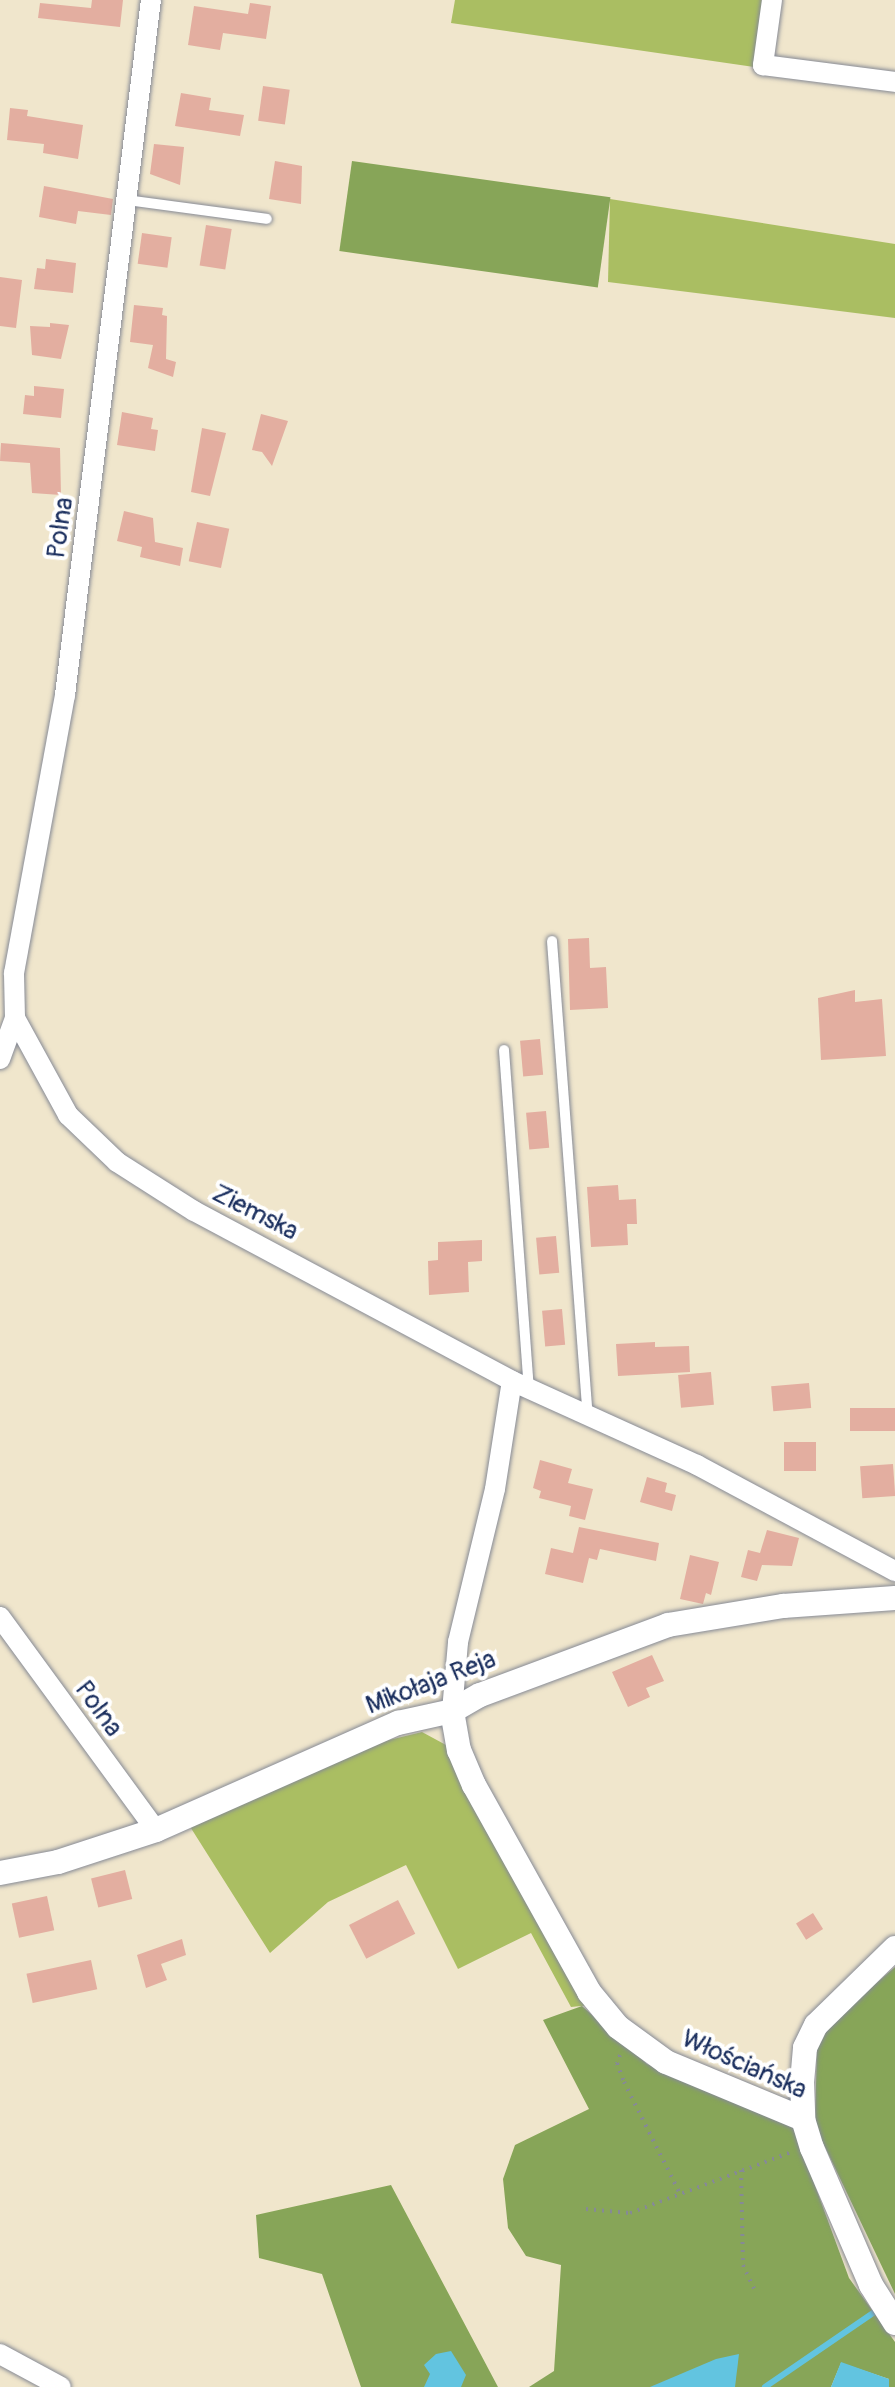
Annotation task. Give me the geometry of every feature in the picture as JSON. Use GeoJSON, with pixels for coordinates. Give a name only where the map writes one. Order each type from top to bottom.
{"type":"FeatureCollection","features":[{"type":"Feature","properties":{"kind":"street","name":"Polna"},"geometry":{"type":"LineString","coordinates":[[0,1059],[15,1018],[14,973],[65,695],[151,0]]}},
{"type":"Feature","properties":{"kind":"street"},"geometry":{"type":"LineString","coordinates":[[772,0],[763,65],[895,82]]}},
{"type":"Feature","properties":{"kind":"street","name":"Ziemska"},"geometry":{"type":"LineString","coordinates":[[15,1018],[68,1115],[117,1162],[194,1211],[520,1385],[697,1465],[895,1571]]}},
{"type":"Feature","properties":{"kind":"street"},"geometry":{"type":"LineString","coordinates":[[452,1711],[458,1642],[520,1385]]}},
{"type":"Feature","properties":{"kind":"street","name":"Mikołaja Reja"},"geometry":{"type":"LineString","coordinates":[[0,1873],[58,1862],[156,1830],[398,1723],[452,1711],[507,1684],[668,1625],[783,1606],[895,1598]]}},
{"type":"Feature","properties":{"kind":"street","name":"Polna"},"geometry":{"type":"LineString","coordinates":[[0,1617],[156,1830]]}},
{"type":"Feature","properties":{"kind":"street","name":"Włościańska"},"geometry":{"type":"LineString","coordinates":[[452,1711],[459,1750],[496,1826],[589,1992],[627,2034],[666,2062],[803,2119],[812,2148],[871,2285],[895,2323]]}},
{"type":"Feature","properties":{"kind":"street"},"geometry":{"type":"LineString","coordinates":[[803,2119],[805,2048],[816,2025],[895,1948]]}},
{"type":"Feature","properties":{"kind":"street"},"geometry":{"type":"LineString","coordinates":[[0,2354],[61,2387]]}},
{"type":"Feature","properties":{"kind":"lane"},"geometry":{"type":"LineString","coordinates":[[127,200],[267,219]]}},
{"type":"Feature","properties":{"kind":"lane"},"geometry":{"type":"LineString","coordinates":[[552,941],[588,1415]]}},
{"type":"Feature","properties":{"kind":"lane"},"geometry":{"type":"LineString","coordinates":[[504,1050],[520,1385]]}},
{"type":"Feature","properties":{"kind":"path"},"geometry":{"type":"LineString","coordinates":[[627,2034],[617,2063],[651,2142],[682,2195]]}},
{"type":"Feature","properties":{"kind":"path"},"geometry":{"type":"LineString","coordinates":[[586,2209],[630,2213],[682,2195],[774,2155],[812,2148]]}},
{"type":"Feature","properties":{"kind":"path"},"geometry":{"type":"LineString","coordinates":[[741,2170],[743,2265],[754,2289]]}},
{"type":"Feature","properties":{"kind":"green space"},"geometry":{"type":"Polygon","coordinates":[[[455,0],[768,0],[761,68],[451,23],[455,0]]]}},
{"type":"Feature","properties":{"kind":"green space"},"geometry":{"type":"Polygon","coordinates":[[[352,161],[610,197],[598,287],[339,251],[352,161]]]}},
{"type":"Feature","properties":{"kind":"green space"},"geometry":{"type":"Polygon","coordinates":[[[610,199],[895,244],[895,318],[608,282],[610,199]]]}},
{"type":"Feature","properties":{"kind":"green space"},"geometry":{"type":"Polygon","coordinates":[[[422,1732],[446,1745],[591,2005],[571,2007],[531,1933],[458,1969],[406,1865],[328,1902],[270,1953],[189,1825],[385,1741],[422,1732]]]}},
{"type":"Feature","properties":{"kind":"green space"},"geometry":{"type":"Polygon","coordinates":[[[895,1967],[895,2294],[815,2126],[817,2044],[828,2025],[895,1967]]]}},
{"type":"Feature","properties":{"kind":"green space"},"geometry":{"type":"Polygon","coordinates":[[[582,2006],[647,2064],[792,2123],[849,2278],[895,2342],[895,2387],[889,2387],[889,2379],[841,2363],[831,2387],[529,2387],[554,2371],[561,2265],[526,2256],[508,2228],[503,2179],[515,2145],[589,2109],[543,2020],[582,2006]]]}},
{"type":"Feature","properties":{"kind":"green space"},"geometry":{"type":"Polygon","coordinates":[[[391,2185],[498,2387],[361,2387],[322,2274],[259,2258],[256,2215],[391,2185]]]}},
{"type":"Feature","properties":{"kind":"water"},"geometry":{"type":"Polygon","coordinates":[[[451,2351],[466,2375],[461,2387],[424,2387],[430,2374],[424,2365],[436,2354],[451,2351]]]}},
{"type":"Feature","properties":{"kind":"water"},"geometry":{"type":"Polygon","coordinates":[[[739,2354],[735,2387],[650,2387],[716,2359],[739,2354]]]}},
{"type":"Feature","properties":{"kind":"water"},"geometry":{"type":"Polygon","coordinates":[[[841,2362],[889,2379],[889,2387],[831,2387],[841,2362]]]}},
{"type":"Feature","properties":{"kind":"building"},"geometry":{"type":"Polygon","coordinates":[[[92,0],[123,0],[120,27],[38,18],[40,3],[91,8],[92,0]]]}},
{"type":"Feature","properties":{"kind":"building"},"geometry":{"type":"Polygon","coordinates":[[[250,3],[271,6],[266,39],[223,33],[220,50],[188,45],[194,6],[248,14],[250,3]]]}},
{"type":"Feature","properties":{"kind":"building"},"geometry":{"type":"Polygon","coordinates":[[[263,86],[290,90],[285,124],[258,121],[263,86]]]}},
{"type":"Feature","properties":{"kind":"building"},"geometry":{"type":"Polygon","coordinates":[[[181,93],[211,98],[209,110],[244,115],[240,136],[175,126],[181,93]]]}},
{"type":"Feature","properties":{"kind":"building"},"geometry":{"type":"Polygon","coordinates":[[[10,108],[28,110],[27,116],[83,125],[78,159],[43,153],[44,144],[7,140],[10,108]]]}},
{"type":"Feature","properties":{"kind":"building"},"geometry":{"type":"Polygon","coordinates":[[[154,144],[184,147],[180,185],[150,174],[154,144]]]}},
{"type":"Feature","properties":{"kind":"building"},"geometry":{"type":"Polygon","coordinates":[[[275,161],[302,166],[301,204],[269,199],[275,161]]]}},
{"type":"Feature","properties":{"kind":"building"},"geometry":{"type":"Polygon","coordinates":[[[44,186],[113,199],[111,215],[78,211],[76,224],[39,217],[44,186]]]}},
{"type":"Feature","properties":{"kind":"building"},"geometry":{"type":"Polygon","coordinates":[[[206,225],[232,229],[225,270],[200,265],[206,225]]]}},
{"type":"Feature","properties":{"kind":"building"},"geometry":{"type":"Polygon","coordinates":[[[142,233],[172,237],[167,268],[138,264],[142,233]]]}},
{"type":"Feature","properties":{"kind":"building"},"geometry":{"type":"Polygon","coordinates":[[[46,259],[76,263],[73,293],[34,289],[37,268],[45,269],[46,259]]]}},
{"type":"Feature","properties":{"kind":"building"},"geometry":{"type":"Polygon","coordinates":[[[0,277],[22,280],[16,328],[0,326],[0,277]]]}},
{"type":"Feature","properties":{"kind":"building"},"geometry":{"type":"Polygon","coordinates":[[[134,305],[163,308],[162,315],[167,316],[166,359],[176,362],[173,377],[148,368],[153,345],[130,342],[134,305]]]}},
{"type":"Feature","properties":{"kind":"building"},"geometry":{"type":"Polygon","coordinates":[[[50,323],[69,325],[61,359],[32,355],[30,326],[50,327],[50,323]]]}},
{"type":"Feature","properties":{"kind":"building"},"geometry":{"type":"Polygon","coordinates":[[[34,386],[64,389],[61,418],[23,414],[25,395],[34,396],[34,386]]]}},
{"type":"Feature","properties":{"kind":"building"},"geometry":{"type":"Polygon","coordinates":[[[122,412],[153,418],[151,429],[158,430],[155,451],[117,445],[122,412]]]}},
{"type":"Feature","properties":{"kind":"building"},"geometry":{"type":"Polygon","coordinates":[[[261,414],[288,421],[272,466],[262,452],[252,450],[261,414]]]}},
{"type":"Feature","properties":{"kind":"building"},"geometry":{"type":"Polygon","coordinates":[[[202,428],[226,433],[210,496],[191,492],[202,428]]]}},
{"type":"Feature","properties":{"kind":"building"},"geometry":{"type":"Polygon","coordinates":[[[1,443],[60,448],[61,495],[32,493],[30,463],[0,461],[1,443]]]}},
{"type":"Feature","properties":{"kind":"building"},"geometry":{"type":"Polygon","coordinates":[[[124,511],[153,518],[155,542],[183,548],[180,566],[140,557],[142,547],[117,541],[124,511]]]}},
{"type":"Feature","properties":{"kind":"building"},"geometry":{"type":"Polygon","coordinates":[[[197,522],[229,529],[221,568],[189,561],[197,522]]]}},
{"type":"Feature","properties":{"kind":"building"},"geometry":{"type":"Polygon","coordinates":[[[589,938],[590,968],[606,967],[608,1008],[570,1010],[568,939],[589,938]]]}},
{"type":"Feature","properties":{"kind":"building"},"geometry":{"type":"Polygon","coordinates":[[[855,990],[855,1002],[882,999],[886,1056],[821,1060],[818,998],[855,990]]]}},
{"type":"Feature","properties":{"kind":"building"},"geometry":{"type":"Polygon","coordinates":[[[540,1039],[543,1075],[523,1077],[520,1041],[540,1039]]]}},
{"type":"Feature","properties":{"kind":"building"},"geometry":{"type":"Polygon","coordinates":[[[546,1111],[549,1148],[529,1150],[526,1113],[546,1111]]]}},
{"type":"Feature","properties":{"kind":"building"},"geometry":{"type":"Polygon","coordinates":[[[618,1185],[619,1200],[636,1199],[637,1224],[627,1224],[628,1245],[591,1247],[587,1187],[618,1185]]]}},
{"type":"Feature","properties":{"kind":"building"},"geometry":{"type":"Polygon","coordinates":[[[556,1236],[559,1273],[539,1275],[536,1238],[556,1236]]]}},
{"type":"Feature","properties":{"kind":"building"},"geometry":{"type":"Polygon","coordinates":[[[482,1240],[482,1261],[468,1262],[469,1292],[429,1295],[428,1261],[438,1260],[438,1242],[482,1240]]]}},
{"type":"Feature","properties":{"kind":"building"},"geometry":{"type":"Polygon","coordinates":[[[562,1309],[565,1345],[545,1347],[542,1311],[562,1309]]]}},
{"type":"Feature","properties":{"kind":"building"},"geometry":{"type":"Polygon","coordinates":[[[655,1342],[655,1347],[689,1346],[690,1372],[618,1376],[616,1344],[655,1342]]]}},
{"type":"Feature","properties":{"kind":"building"},"geometry":{"type":"Polygon","coordinates":[[[711,1372],[714,1405],[681,1408],[678,1375],[711,1372]]]}},
{"type":"Feature","properties":{"kind":"building"},"geometry":{"type":"Polygon","coordinates":[[[809,1383],[811,1408],[773,1411],[771,1386],[809,1383]]]}},
{"type":"Feature","properties":{"kind":"building"},"geometry":{"type":"Polygon","coordinates":[[[850,1408],[895,1408],[895,1431],[850,1431],[850,1408]]]}},
{"type":"Feature","properties":{"kind":"building"},"geometry":{"type":"Polygon","coordinates":[[[784,1442],[816,1442],[816,1471],[784,1471],[784,1442]]]}},
{"type":"Feature","properties":{"kind":"building"},"geometry":{"type":"Polygon","coordinates":[[[540,1460],[572,1469],[568,1483],[593,1489],[585,1520],[569,1516],[571,1506],[539,1498],[541,1491],[533,1488],[540,1460]]]}},
{"type":"Feature","properties":{"kind":"building"},"geometry":{"type":"Polygon","coordinates":[[[893,1464],[895,1496],[862,1498],[860,1466],[893,1464]]]}},
{"type":"Feature","properties":{"kind":"building"},"geometry":{"type":"Polygon","coordinates":[[[647,1477],[667,1483],[665,1492],[676,1495],[672,1511],[640,1502],[647,1477]]]}},
{"type":"Feature","properties":{"kind":"building"},"geometry":{"type":"Polygon","coordinates":[[[579,1527],[659,1543],[656,1561],[600,1549],[597,1560],[589,1558],[583,1583],[545,1574],[551,1548],[573,1553],[579,1527]]]}},
{"type":"Feature","properties":{"kind":"building"},"geometry":{"type":"Polygon","coordinates":[[[767,1530],[799,1538],[792,1566],[762,1565],[757,1581],[741,1577],[748,1550],[760,1553],[767,1530]]]}},
{"type":"Feature","properties":{"kind":"building"},"geometry":{"type":"Polygon","coordinates":[[[690,1555],[719,1562],[711,1595],[706,1593],[703,1604],[680,1599],[690,1555]]]}},
{"type":"Feature","properties":{"kind":"building"},"geometry":{"type":"Polygon","coordinates":[[[652,1655],[664,1681],[646,1688],[650,1697],[628,1707],[612,1672],[652,1655]]]}},
{"type":"Feature","properties":{"kind":"building"},"geometry":{"type":"Polygon","coordinates":[[[125,1870],[132,1899],[98,1908],[91,1878],[125,1870]]]}},
{"type":"Feature","properties":{"kind":"building"},"geometry":{"type":"Polygon","coordinates":[[[47,1896],[54,1930],[19,1938],[12,1903],[47,1896]]]}},
{"type":"Feature","properties":{"kind":"building"},"geometry":{"type":"Polygon","coordinates":[[[398,1900],[415,1934],[366,1959],[349,1925],[398,1900]]]}},
{"type":"Feature","properties":{"kind":"building"},"geometry":{"type":"Polygon","coordinates":[[[813,1913],[823,1929],[806,1940],[796,1924],[813,1913]]]}},
{"type":"Feature","properties":{"kind":"building"},"geometry":{"type":"Polygon","coordinates":[[[182,1939],[186,1955],[161,1964],[167,1980],[146,1988],[137,1955],[182,1939]]]}},
{"type":"Feature","properties":{"kind":"building"},"geometry":{"type":"Polygon","coordinates":[[[91,1960],[97,1989],[33,2003],[26,1974],[91,1960]]]}},
{"type":"Feature","properties":{"kind":"waterway"},"geometry":{"type":"LineString","coordinates":[[765,2387],[879,2309]]}}]}
